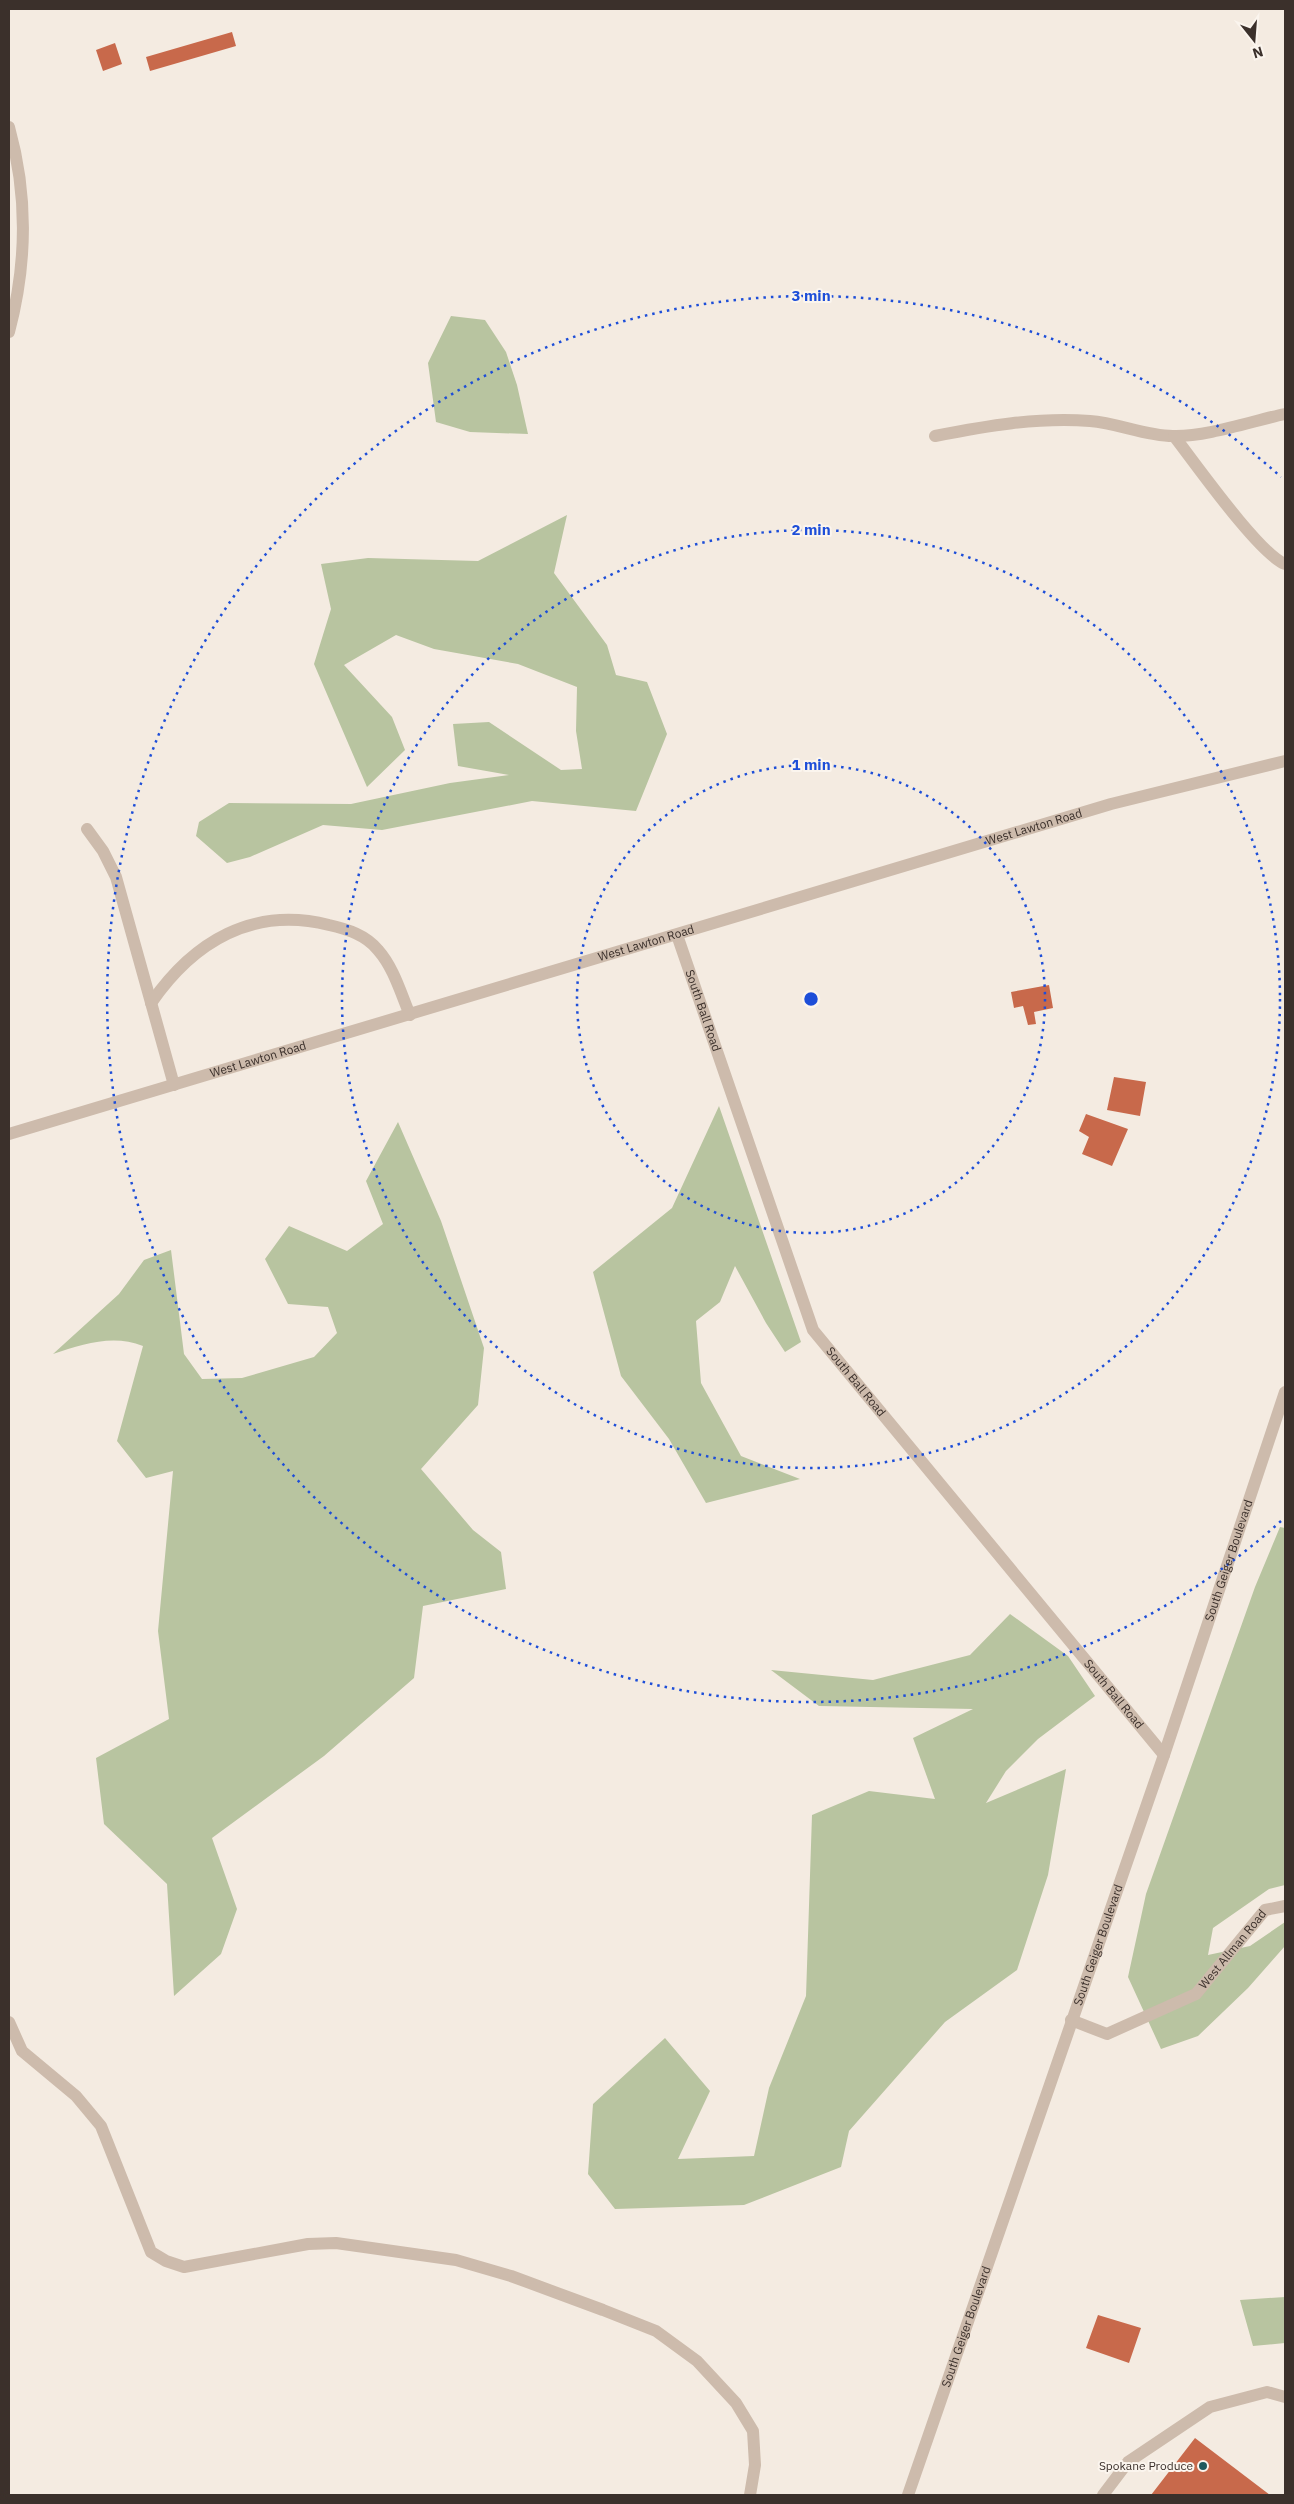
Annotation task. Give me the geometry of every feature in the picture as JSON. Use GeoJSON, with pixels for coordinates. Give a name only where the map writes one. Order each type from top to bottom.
{"type":"FeatureCollection","features":[{"type":"Feature","properties":{"kind":"street"},"geometry":{"type":"LineString","coordinates":[[9,127],[24,203],[24,232],[18,296],[9,332]]}},
{"type":"Feature","properties":{"kind":"street"},"geometry":{"type":"LineString","coordinates":[[934,436],[997,424],[1056,420],[1092,421],[1152,434],[1174,436],[1285,414]]}},
{"type":"Feature","properties":{"kind":"street"},"geometry":{"type":"LineString","coordinates":[[1174,436],[1250,533],[1277,561],[1285,564]]}},
{"type":"Feature","properties":{"kind":"street","name":"West Lawton Road"},"geometry":{"type":"LineString","coordinates":[[9,1134],[1111,804],[1285,762]]}},
{"type":"Feature","properties":{"kind":"street"},"geometry":{"type":"LineString","coordinates":[[87,829],[103,851],[116,877],[174,1085]]}},
{"type":"Feature","properties":{"kind":"street"},"geometry":{"type":"LineString","coordinates":[[151,1003],[179,968],[202,949],[229,932],[252,923],[305,919],[346,929],[364,938],[378,950],[390,968],[410,1015]]}},
{"type":"Feature","properties":{"kind":"street","name":"South Ball Road"},"geometry":{"type":"LineString","coordinates":[[677,935],[813,1330],[1164,1755]]}},
{"type":"Feature","properties":{"kind":"street","name":"South Geiger Boulevard"},"geometry":{"type":"LineString","coordinates":[[910,2495],[1071,2020],[1164,1755],[1285,1392]]}},
{"type":"Feature","properties":{"kind":"street","name":"West Allman Road"},"geometry":{"type":"LineString","coordinates":[[1071,2020],[1107,2034],[1196,1994],[1265,1910],[1285,1906]]}},
{"type":"Feature","properties":{"kind":"street"},"geometry":{"type":"LineString","coordinates":[[9,2022],[22,2051],[76,2096],[101,2126],[151,2252],[166,2261],[184,2268],[308,2244],[336,2243],[375,2247],[456,2260],[511,2276],[603,2310],[663,2336],[697,2361],[736,2404],[753,2431],[755,2465],[750,2495]]}},
{"type":"Feature","properties":{"kind":"street"},"geometry":{"type":"LineString","coordinates":[[1103,2495],[1128,2462],[1210,2407],[1267,2392],[1285,2397]]}},
{"type":"Feature","properties":{"kind":"green space"},"geometry":{"type":"Polygon","coordinates":[[[451,316],[485,320],[506,352],[517,385],[528,434],[470,432],[436,422],[428,363],[451,316]]]}},
{"type":"Feature","properties":{"kind":"green space"},"geometry":{"type":"Polygon","coordinates":[[[567,515],[554,573],[607,645],[616,675],[647,682],[667,734],[636,811],[532,801],[382,830],[323,825],[250,857],[227,863],[196,836],[199,822],[229,803],[351,804],[450,783],[509,775],[458,766],[453,724],[489,722],[561,770],[582,769],[576,731],[577,687],[518,664],[434,649],[396,635],[344,665],[392,717],[405,750],[367,787],[314,664],[331,609],[321,564],[368,558],[478,561],[567,515]]]}},
{"type":"Feature","properties":{"kind":"green space"},"geometry":{"type":"Polygon","coordinates":[[[719,1106],[801,1342],[785,1352],[766,1323],[735,1266],[720,1302],[696,1321],[701,1383],[741,1456],[800,1479],[706,1503],[669,1439],[621,1376],[593,1272],[672,1208],[719,1106]]]}},
{"type":"Feature","properties":{"kind":"green space"},"geometry":{"type":"Polygon","coordinates":[[[398,1122],[441,1221],[484,1348],[478,1405],[421,1469],[473,1530],[501,1552],[506,1589],[423,1606],[414,1678],[324,1756],[212,1838],[237,1909],[221,1954],[174,1996],[167,1884],[104,1824],[96,1758],[169,1719],[158,1631],[173,1471],[146,1478],[117,1441],[143,1346],[132,1342],[109,1341],[87,1344],[53,1354],[119,1294],[144,1260],[171,1250],[184,1354],[202,1379],[242,1378],[314,1357],[337,1333],[328,1307],[288,1304],[265,1259],[289,1226],[347,1251],[383,1224],[366,1181],[398,1122]]]}},
{"type":"Feature","properties":{"kind":"green space"},"geometry":{"type":"Polygon","coordinates":[[[1280,1527],[1285,1528],[1285,1885],[1269,1889],[1213,1928],[1208,1955],[1250,1946],[1285,1922],[1285,1946],[1248,1988],[1198,2036],[1161,2049],[1128,1977],[1146,1894],[1255,1587],[1280,1527]]]}},
{"type":"Feature","properties":{"kind":"green space"},"geometry":{"type":"Polygon","coordinates":[[[1010,1614],[1068,1656],[1095,1696],[1038,1739],[1006,1771],[986,1803],[1066,1769],[1048,1875],[1017,1970],[945,2022],[849,2131],[841,2167],[744,2205],[615,2209],[588,2174],[593,2104],[665,2038],[710,2091],[678,2159],[754,2156],[769,2088],[806,1996],[812,1815],[869,1791],[935,1799],[913,1738],[973,1709],[819,1706],[771,1670],[873,1680],[970,1655],[1010,1614]]]}},
{"type":"Feature","properties":{"kind":"green space"},"geometry":{"type":"Polygon","coordinates":[[[1285,2297],[1285,2343],[1253,2346],[1240,2300],[1285,2297]]]}},
{"type":"Feature","properties":{"kind":"building"},"geometry":{"type":"Polygon","coordinates":[[[232,32],[236,46],[150,71],[146,57],[232,32]]]}},
{"type":"Feature","properties":{"kind":"building"},"geometry":{"type":"Polygon","coordinates":[[[115,43],[122,64],[103,71],[96,50],[115,43]]]}},
{"type":"Feature","properties":{"kind":"building"},"geometry":{"type":"Polygon","coordinates":[[[1049,985],[1053,1008],[1034,1012],[1036,1024],[1028,1025],[1023,1006],[1014,1008],[1011,992],[1049,985]]]}},
{"type":"Feature","properties":{"kind":"building"},"geometry":{"type":"Polygon","coordinates":[[[1114,1077],[1146,1082],[1140,1116],[1107,1110],[1114,1077]]]}},
{"type":"Feature","properties":{"kind":"building"},"geometry":{"type":"Polygon","coordinates":[[[1086,1114],[1128,1129],[1112,1166],[1082,1154],[1089,1137],[1079,1131],[1086,1114]]]}},
{"type":"Feature","properties":{"kind":"building"},"geometry":{"type":"Polygon","coordinates":[[[1098,2315],[1141,2328],[1129,2363],[1086,2348],[1098,2315]]]}},
{"type":"Feature","properties":{"kind":"building","name":"Spokane Produce"},"geometry":{"type":"Polygon","coordinates":[[[1195,2438],[1270,2495],[1151,2495],[1195,2438]]]}},
{"type":"Feature","properties":{"kind":"place","name":"Spokane Produce"},"geometry":{"type":"Point","coordinates":[1203,2466]}}]}
